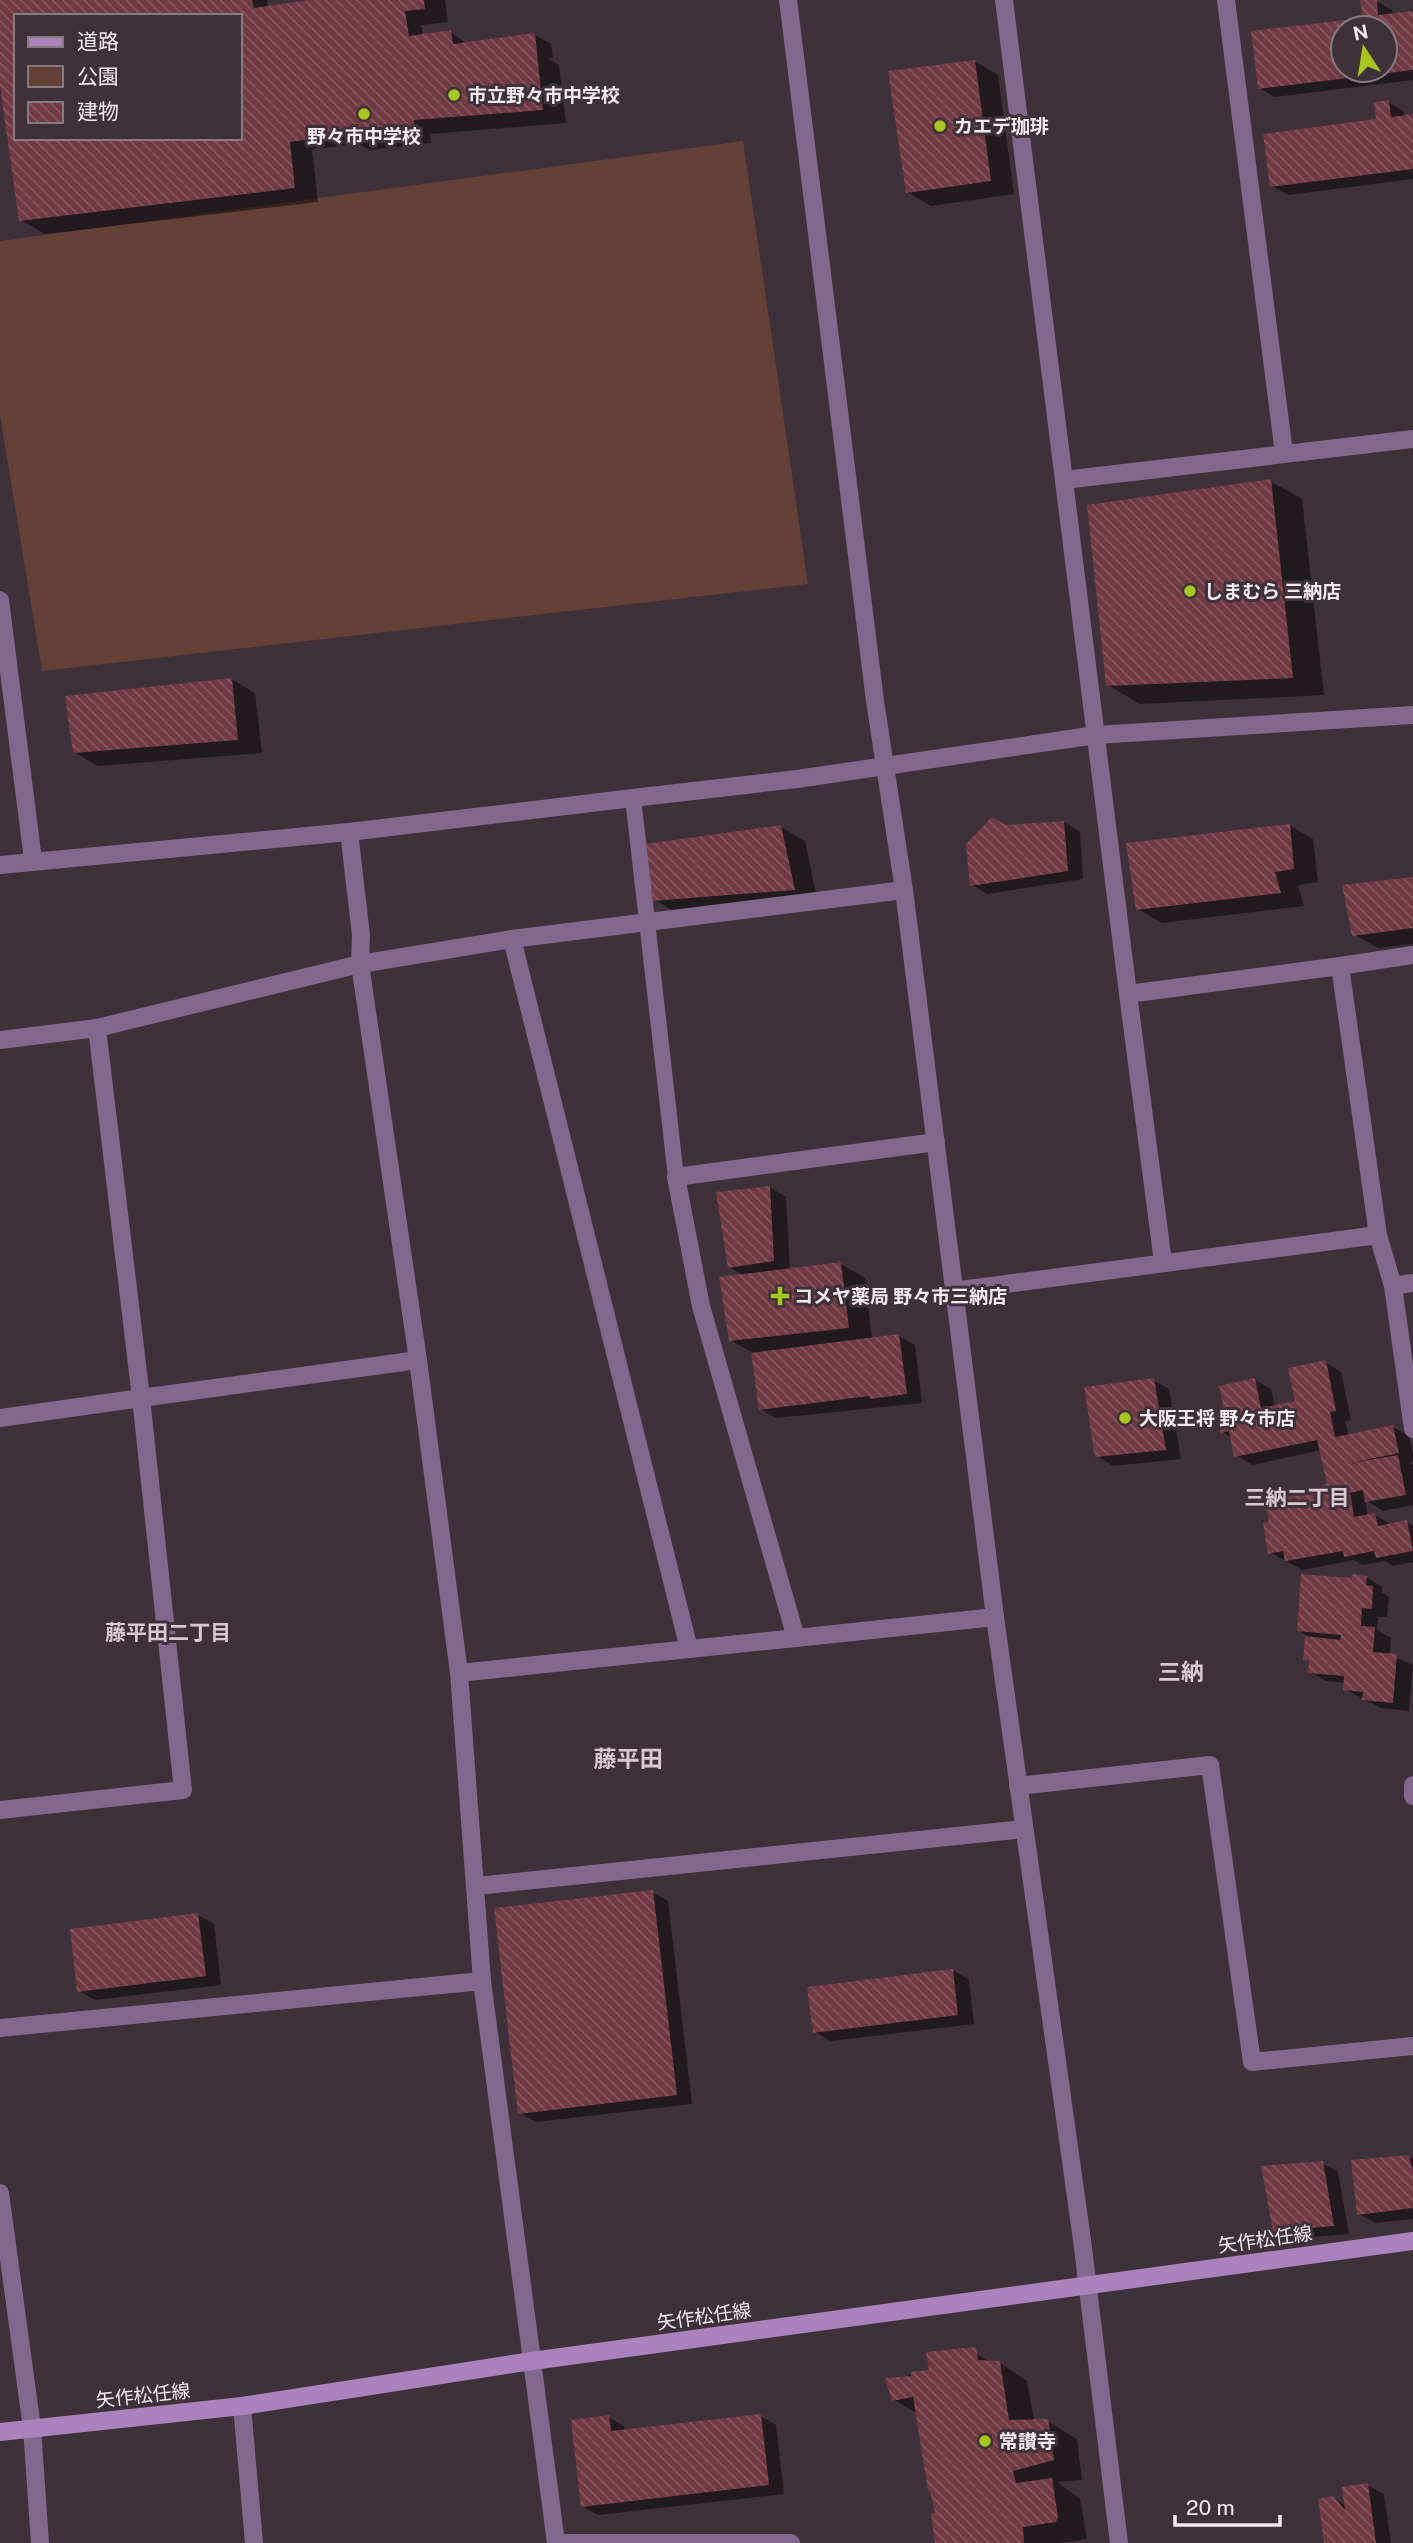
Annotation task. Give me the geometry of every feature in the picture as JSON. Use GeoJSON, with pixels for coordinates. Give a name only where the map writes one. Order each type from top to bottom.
{"type":"FeatureCollection","features":[{"type":"Feature","properties":{"kind":"main road","name":"矢作松任線"},"geometry":{"type":"LineString","coordinates":[[0,2432],[242,2406],[532,2361],[1087,2283],[1413,2241]]}},
{"type":"Feature","properties":{"kind":"street"},"geometry":{"type":"LineString","coordinates":[[788,0],[995,1617],[1087,2283],[1119,2543]]}},
{"type":"Feature","properties":{"kind":"street"},"geometry":{"type":"LineString","coordinates":[[1004,0],[1163,1262]]}},
{"type":"Feature","properties":{"kind":"street"},"geometry":{"type":"LineString","coordinates":[[1226,0],[1284,453]]}},
{"type":"Feature","properties":{"kind":"street"},"geometry":{"type":"LineString","coordinates":[[1064,480],[1413,439]]}},
{"type":"Feature","properties":{"kind":"street"},"geometry":{"type":"LineString","coordinates":[[0,599],[33,860]]}},
{"type":"Feature","properties":{"kind":"street"},"geometry":{"type":"LineString","coordinates":[[0,864],[349,832],[633,799],[1096,735],[1413,715]]}},
{"type":"Feature","properties":{"kind":"street"},"geometry":{"type":"LineString","coordinates":[[349,832],[361,935],[360,964],[418,1360],[459,1673],[482,1981],[556,2543]]}},
{"type":"Feature","properties":{"kind":"street"},"geometry":{"type":"LineString","coordinates":[[0,1040],[97,1028],[360,964],[512,939],[904,890]]}},
{"type":"Feature","properties":{"kind":"street"},"geometry":{"type":"LineString","coordinates":[[512,939],[689,1649]]}},
{"type":"Feature","properties":{"kind":"street"},"geometry":{"type":"LineString","coordinates":[[1128,995],[1413,955]]}},
{"type":"Feature","properties":{"kind":"street"},"geometry":{"type":"LineString","coordinates":[[1340,966],[1378,1235],[1393,1286],[1413,1429]]}},
{"type":"Feature","properties":{"kind":"street"},"geometry":{"type":"LineString","coordinates":[[0,1810],[183,1790],[141,1398],[97,1028]]}},
{"type":"Feature","properties":{"kind":"street"},"geometry":{"type":"LineString","coordinates":[[796,1638],[701,1306],[676,1177],[936,1142]]}},
{"type":"Feature","properties":{"kind":"street"},"geometry":{"type":"LineString","coordinates":[[953,1290],[1378,1235]]}},
{"type":"Feature","properties":{"kind":"street"},"geometry":{"type":"LineString","coordinates":[[1393,1286],[1413,1283]]}},
{"type":"Feature","properties":{"kind":"street"},"geometry":{"type":"LineString","coordinates":[[0,1418],[418,1360]]}},
{"type":"Feature","properties":{"kind":"street"},"geometry":{"type":"LineString","coordinates":[[459,1673],[995,1617]]}},
{"type":"Feature","properties":{"kind":"street"},"geometry":{"type":"LineString","coordinates":[[1018,1786],[1210,1765],[1252,2062],[1413,2046]]}},
{"type":"Feature","properties":{"kind":"street"},"geometry":{"type":"LineString","coordinates":[[1413,1785],[1413,1793]]}},
{"type":"Feature","properties":{"kind":"street"},"geometry":{"type":"LineString","coordinates":[[477,1886],[1024,1829]]}},
{"type":"Feature","properties":{"kind":"street"},"geometry":{"type":"LineString","coordinates":[[0,2028],[482,1981]]}},
{"type":"Feature","properties":{"kind":"street"},"geometry":{"type":"LineString","coordinates":[[0,2193],[32,2428],[40,2543]]}},
{"type":"Feature","properties":{"kind":"street"},"geometry":{"type":"LineString","coordinates":[[242,2406],[254,2543]]}},
{"type":"Feature","properties":{"kind":"street"},"geometry":{"type":"LineString","coordinates":[[566,2543],[791,2543]]}},
{"type":"Feature","properties":{"kind":"lane"},"geometry":{"type":"LineString","coordinates":[[633,799],[676,1177]]}},
{"type":"Feature","properties":{"kind":"green space"},"geometry":{"type":"Polygon","coordinates":[[[743,141],[808,584],[42,671],[0,415],[0,241],[743,141]]]}},
{"type":"Feature","properties":{"kind":"building","name":"野々市中学校"},"geometry":{"type":"Polygon","coordinates":[[[0,0],[252,0],[254,8],[309,0],[424,0],[425,9],[405,11],[409,36],[451,30],[453,44],[535,33],[543,110],[414,120],[415,135],[352,142],[351,134],[290,142],[295,188],[19,221],[0,86],[0,0]]]}},
{"type":"Feature","properties":{"kind":"building"},"geometry":{"type":"Polygon","coordinates":[[[1360,0],[1377,0],[1378,14],[1362,14],[1360,0]]]}},
{"type":"Feature","properties":{"kind":"building"},"geometry":{"type":"Polygon","coordinates":[[[1413,11],[1413,70],[1399,72],[1399,14],[1387,14],[1413,11]]]}},
{"type":"Feature","properties":{"kind":"building"},"geometry":{"type":"Polygon","coordinates":[[[1329,22],[1329,80],[1258,89],[1251,31],[1329,22]]]}},
{"type":"Feature","properties":{"kind":"building","name":"カエデ珈琲"},"geometry":{"type":"Polygon","coordinates":[[[975,60],[991,181],[906,193],[888,71],[975,60]]]}},
{"type":"Feature","properties":{"kind":"building"},"geometry":{"type":"Polygon","coordinates":[[[1389,100],[1391,117],[1413,114],[1413,169],[1270,187],[1263,134],[1376,119],[1374,102],[1389,100]]]}},
{"type":"Feature","properties":{"kind":"building","name":"しまむら 三納店"},"geometry":{"type":"Polygon","coordinates":[[[1271,479],[1293,678],[1106,686],[1087,505],[1271,479]]]}},
{"type":"Feature","properties":{"kind":"building"},"geometry":{"type":"Polygon","coordinates":[[[232,678],[238,740],[73,753],[65,696],[232,678]]]}},
{"type":"Feature","properties":{"kind":"building"},"geometry":{"type":"Polygon","coordinates":[[[992,817],[1006,825],[1064,821],[1068,871],[970,886],[966,844],[992,817]]]}},
{"type":"Feature","properties":{"kind":"building"},"geometry":{"type":"Polygon","coordinates":[[[1290,824],[1294,869],[1275,872],[1281,893],[1136,910],[1126,843],[1290,824]]]}},
{"type":"Feature","properties":{"kind":"building"},"geometry":{"type":"Polygon","coordinates":[[[781,825],[795,890],[651,901],[645,844],[781,825]]]}},
{"type":"Feature","properties":{"kind":"building"},"geometry":{"type":"Polygon","coordinates":[[[1413,877],[1413,928],[1352,936],[1342,885],[1413,877]]]}},
{"type":"Feature","properties":{"kind":"building"},"geometry":{"type":"Polygon","coordinates":[[[770,1186],[774,1261],[728,1268],[716,1192],[770,1186]]]}},
{"type":"Feature","properties":{"kind":"building"},"geometry":{"type":"Polygon","coordinates":[[[841,1262],[849,1328],[729,1341],[719,1277],[841,1262]]]}},
{"type":"Feature","properties":{"kind":"building"},"geometry":{"type":"Polygon","coordinates":[[[899,1334],[907,1394],[759,1410],[751,1353],[899,1334]]]}},
{"type":"Feature","properties":{"kind":"building"},"geometry":{"type":"Polygon","coordinates":[[[1326,1360],[1336,1411],[1330,1412],[1335,1437],[1393,1425],[1399,1453],[1346,1464],[1398,1455],[1406,1495],[1365,1502],[1363,1490],[1350,1493],[1354,1517],[1375,1513],[1378,1526],[1407,1520],[1413,1551],[1376,1558],[1374,1551],[1344,1557],[1343,1551],[1285,1561],[1283,1551],[1268,1554],[1263,1523],[1269,1522],[1264,1496],[1327,1484],[1317,1440],[1234,1457],[1229,1431],[1221,1433],[1216,1411],[1224,1409],[1219,1386],[1255,1378],[1261,1408],[1295,1401],[1288,1368],[1326,1360]]]}},
{"type":"Feature","properties":{"kind":"building","name":"大阪王将 野々市店"},"geometry":{"type":"Polygon","coordinates":[[[1154,1378],[1166,1450],[1095,1457],[1084,1387],[1154,1378]]]}},
{"type":"Feature","properties":{"kind":"building"},"geometry":{"type":"Polygon","coordinates":[[[1301,1574],[1352,1578],[1352,1574],[1367,1576],[1366,1585],[1373,1586],[1372,1609],[1362,1608],[1361,1626],[1375,1627],[1373,1652],[1397,1654],[1393,1703],[1362,1700],[1363,1692],[1343,1690],[1344,1676],[1308,1673],[1309,1661],[1303,1660],[1305,1636],[1340,1640],[1341,1635],[1297,1631],[1301,1574]]]}},
{"type":"Feature","properties":{"kind":"building"},"geometry":{"type":"Polygon","coordinates":[[[653,1890],[677,2095],[518,2114],[494,1908],[653,1890]]]}},
{"type":"Feature","properties":{"kind":"building"},"geometry":{"type":"Polygon","coordinates":[[[198,1913],[206,1976],[77,1992],[70,1929],[198,1913]]]}},
{"type":"Feature","properties":{"kind":"building"},"geometry":{"type":"Polygon","coordinates":[[[953,1969],[958,2015],[813,2033],[807,1987],[953,1969]]]}},
{"type":"Feature","properties":{"kind":"building"},"geometry":{"type":"Polygon","coordinates":[[[1409,2155],[1413,2172],[1413,2208],[1357,2215],[1351,2160],[1409,2155]]]}},
{"type":"Feature","properties":{"kind":"building"},"geometry":{"type":"Polygon","coordinates":[[[1323,2161],[1334,2226],[1273,2231],[1261,2166],[1323,2161]]]}},
{"type":"Feature","properties":{"kind":"building","name":"常讃寺"},"geometry":{"type":"Polygon","coordinates":[[[976,2347],[978,2360],[1000,2361],[1009,2420],[1048,2419],[1054,2460],[1013,2471],[1016,2483],[1052,2478],[1058,2517],[1056,2522],[1023,2527],[1024,2543],[935,2543],[931,2513],[935,2513],[928,2491],[913,2397],[892,2401],[885,2378],[911,2376],[911,2372],[929,2370],[926,2352],[976,2347]]]}},
{"type":"Feature","properties":{"kind":"building"},"geometry":{"type":"Polygon","coordinates":[[[761,2414],[769,2485],[581,2507],[571,2420],[609,2415],[611,2431],[761,2414]]]}},
{"type":"Feature","properties":{"kind":"building"},"geometry":{"type":"Polygon","coordinates":[[[1368,2483],[1376,2543],[1324,2543],[1318,2499],[1333,2496],[1345,2510],[1342,2487],[1368,2483]]]}},
{"type":"Feature","properties":{"kind":"place","name":"市立野々市中学校"},"geometry":{"type":"Point","coordinates":[454,95]}},
{"type":"Feature","properties":{"kind":"place","name":"野々市中学校"},"geometry":{"type":"Point","coordinates":[364,114]}},
{"type":"Feature","properties":{"kind":"place","name":"カエデ珈琲"},"geometry":{"type":"Point","coordinates":[940,126]}},
{"type":"Feature","properties":{"kind":"place","name":"しまむら 三納店"},"geometry":{"type":"Point","coordinates":[1190,591]}},
{"type":"Feature","properties":{"kind":"place","name":"コメヤ薬局 野々市三納店"},"geometry":{"type":"Point","coordinates":[780,1296]}},
{"type":"Feature","properties":{"kind":"place","name":"大阪王将 野々市店"},"geometry":{"type":"Point","coordinates":[1125,1418]}},
{"type":"Feature","properties":{"kind":"place","name":"常讃寺"},"geometry":{"type":"Point","coordinates":[985,2441]}},
{"type":"Feature","properties":{"kind":"district","name":"三納二丁目"},"geometry":{"type":"Point","coordinates":[1297,1498]}},
{"type":"Feature","properties":{"kind":"district","name":"藤平田二丁目"},"geometry":{"type":"Point","coordinates":[168,1633]}},
{"type":"Feature","properties":{"kind":"district","name":"三納"},"geometry":{"type":"Point","coordinates":[1181,1672]}},
{"type":"Feature","properties":{"kind":"district","name":"藤平田"},"geometry":{"type":"Point","coordinates":[628,1759]}}]}
